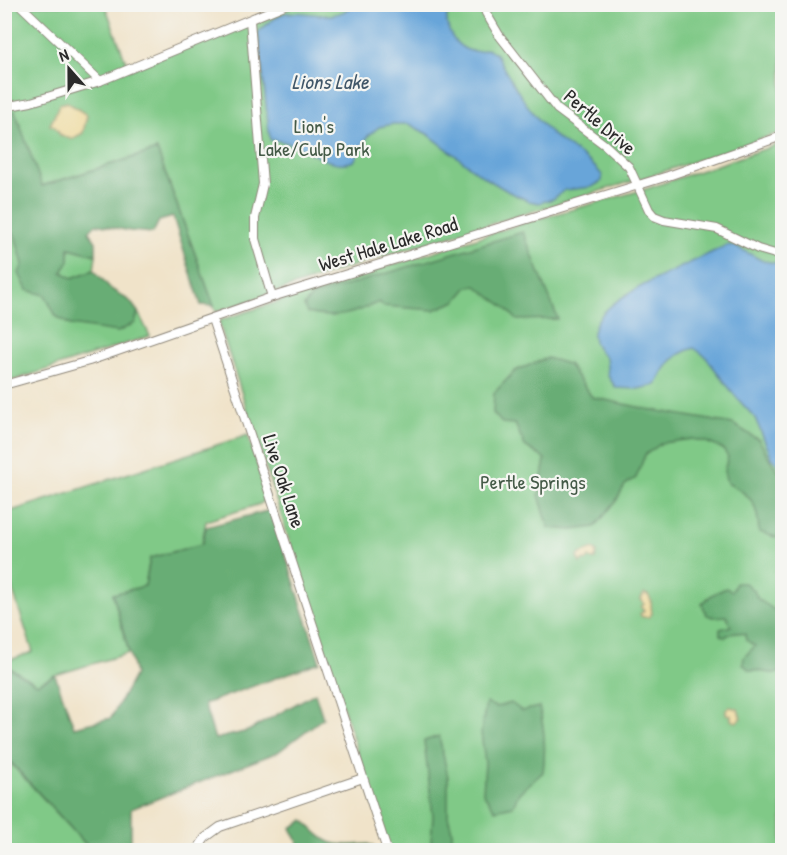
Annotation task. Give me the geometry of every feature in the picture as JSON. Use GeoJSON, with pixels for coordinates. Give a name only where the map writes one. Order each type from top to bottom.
{"type":"FeatureCollection","features":[{"type":"Feature","properties":{"kind":"street"},"geometry":{"type":"LineString","coordinates":[[19,4],[100,81]]}},
{"type":"Feature","properties":{"kind":"street"},"geometry":{"type":"LineString","coordinates":[[9,106],[100,81],[286,4]]}},
{"type":"Feature","properties":{"kind":"street","name":"Pertle Drive"},"geometry":{"type":"LineString","coordinates":[[483,4],[499,35],[545,96],[557,109],[629,167],[654,216],[664,220],[717,229],[758,249],[783,256]]}},
{"type":"Feature","properties":{"kind":"street"},"geometry":{"type":"LineString","coordinates":[[250,20],[263,184],[255,218],[255,239],[272,297]]}},
{"type":"Feature","properties":{"kind":"street","name":"West Hale Lake Road"},"geometry":{"type":"LineString","coordinates":[[4,385],[88,361],[272,297],[637,185],[783,136]]}},
{"type":"Feature","properties":{"kind":"street","name":"Live Oak Lane"},"geometry":{"type":"LineString","coordinates":[[212,319],[387,850]]}},
{"type":"Feature","properties":{"kind":"street"},"geometry":{"type":"LineString","coordinates":[[196,850],[205,838],[220,827],[363,778]]}},
{"type":"Feature","properties":{"kind":"green space","name":"Lion's Lake/Culp Park"},"geometry":{"type":"Polygon","coordinates":[[[5,5],[105,5],[129,70],[287,5],[782,5],[782,132],[653,175],[371,260],[216,312],[157,150],[41,186],[15,111],[5,113],[5,5]]]}},
{"type":"Feature","properties":{"kind":"green space"},"geometry":{"type":"Polygon","coordinates":[[[15,111],[42,186],[157,150],[214,306],[201,305],[173,217],[159,221],[153,233],[96,224],[89,231],[96,242],[96,255],[69,248],[69,261],[62,272],[72,278],[94,270],[111,289],[130,301],[138,312],[135,323],[118,332],[70,325],[56,316],[45,295],[27,290],[19,273],[23,264],[15,235],[5,231],[5,113],[15,111]]]}},
{"type":"Feature","properties":{"kind":"green space","name":"Pertle Springs"},"geometry":{"type":"Polygon","coordinates":[[[782,143],[782,850],[389,850],[219,323],[221,320],[527,222],[646,189],[782,143]]]}},
{"type":"Feature","properties":{"kind":"green space"},"geometry":{"type":"Polygon","coordinates":[[[5,231],[15,234],[23,264],[45,295],[56,316],[70,325],[135,323],[138,312],[150,336],[5,383],[5,231]]]}},
{"type":"Feature","properties":{"kind":"green space"},"geometry":{"type":"Polygon","coordinates":[[[523,232],[558,319],[517,320],[506,308],[476,286],[468,287],[456,301],[434,310],[383,306],[379,302],[352,313],[326,316],[307,313],[304,306],[312,296],[523,232]]]}},
{"type":"Feature","properties":{"kind":"green space"},"geometry":{"type":"Polygon","coordinates":[[[69,248],[96,255],[94,270],[72,278],[62,272],[69,261],[69,248]]]}},
{"type":"Feature","properties":{"kind":"green space"},"geometry":{"type":"Polygon","coordinates":[[[547,358],[568,364],[592,397],[733,424],[759,440],[782,475],[781,539],[759,532],[757,514],[752,502],[748,496],[727,483],[724,471],[728,457],[723,449],[692,439],[662,443],[645,455],[636,478],[625,485],[616,501],[595,527],[572,530],[549,528],[539,495],[545,459],[525,446],[515,424],[502,423],[493,413],[494,393],[515,371],[547,358]]]}},
{"type":"Feature","properties":{"kind":"green space"},"geometry":{"type":"Polygon","coordinates":[[[248,435],[266,499],[260,504],[206,521],[202,544],[150,558],[145,586],[113,594],[129,653],[55,675],[37,684],[5,665],[4,662],[33,652],[7,573],[5,573],[5,513],[248,435]]]}},
{"type":"Feature","properties":{"kind":"green space"},"geometry":{"type":"Polygon","coordinates":[[[271,510],[320,662],[204,704],[215,739],[248,731],[315,693],[323,718],[278,752],[131,809],[131,850],[91,850],[5,756],[4,665],[37,684],[55,675],[74,727],[111,718],[135,674],[113,594],[145,586],[150,558],[202,544],[206,527],[271,510]]]}},
{"type":"Feature","properties":{"kind":"green space"},"geometry":{"type":"Polygon","coordinates":[[[736,583],[745,583],[754,591],[758,599],[782,615],[779,623],[782,627],[782,672],[749,670],[743,664],[744,657],[755,646],[746,640],[745,634],[734,632],[725,637],[720,635],[720,629],[731,626],[726,616],[707,615],[702,604],[704,601],[726,588],[732,591],[736,583]]]}},
{"type":"Feature","properties":{"kind":"green space"},"geometry":{"type":"Polygon","coordinates":[[[486,703],[496,707],[511,703],[522,711],[539,707],[543,723],[543,772],[519,793],[513,806],[495,810],[483,793],[485,763],[481,732],[486,703]]]}},
{"type":"Feature","properties":{"kind":"green space"},"geometry":{"type":"Polygon","coordinates":[[[439,736],[448,777],[448,816],[452,831],[452,849],[446,851],[431,841],[433,816],[424,741],[439,736]]]}},
{"type":"Feature","properties":{"kind":"green space"},"geometry":{"type":"Polygon","coordinates":[[[4,756],[91,850],[5,850],[4,756]]]}},
{"type":"Feature","properties":{"kind":"green space"},"geometry":{"type":"Polygon","coordinates":[[[304,820],[332,843],[369,844],[378,850],[294,850],[298,842],[291,828],[304,820]]]}},
{"type":"Feature","properties":{"kind":"sand"},"geometry":{"type":"Polygon","coordinates":[[[67,102],[87,115],[83,133],[72,139],[61,136],[54,126],[50,125],[60,104],[67,102]]]}},
{"type":"Feature","properties":{"kind":"sand"},"geometry":{"type":"Polygon","coordinates":[[[593,549],[597,552],[595,559],[589,557],[587,561],[580,563],[578,557],[580,554],[593,549]]]}},
{"type":"Feature","properties":{"kind":"sand"},"geometry":{"type":"Polygon","coordinates":[[[644,594],[650,599],[652,613],[649,617],[642,617],[640,614],[644,611],[641,607],[644,604],[641,599],[644,594]]]}},
{"type":"Feature","properties":{"kind":"sand"},"geometry":{"type":"Polygon","coordinates":[[[730,707],[738,709],[741,719],[736,722],[731,720],[731,715],[726,714],[726,710],[730,707]]]}},
{"type":"Feature","properties":{"kind":"water","name":"Lions Lake"},"geometry":{"type":"Polygon","coordinates":[[[353,4],[463,5],[447,15],[449,31],[453,38],[458,44],[471,51],[487,49],[496,54],[536,117],[558,139],[597,169],[602,175],[602,181],[592,187],[565,190],[553,199],[539,203],[529,201],[482,176],[429,135],[409,124],[379,127],[368,136],[354,161],[344,163],[324,159],[282,141],[270,140],[258,32],[285,13],[338,14],[353,4]]]}},
{"type":"Feature","properties":{"kind":"water"},"geometry":{"type":"Polygon","coordinates":[[[727,245],[735,246],[763,261],[782,264],[782,468],[772,458],[755,418],[705,356],[694,348],[675,358],[656,385],[638,389],[616,388],[608,376],[606,358],[595,344],[594,330],[600,317],[612,305],[644,285],[727,245]]]}}]}
